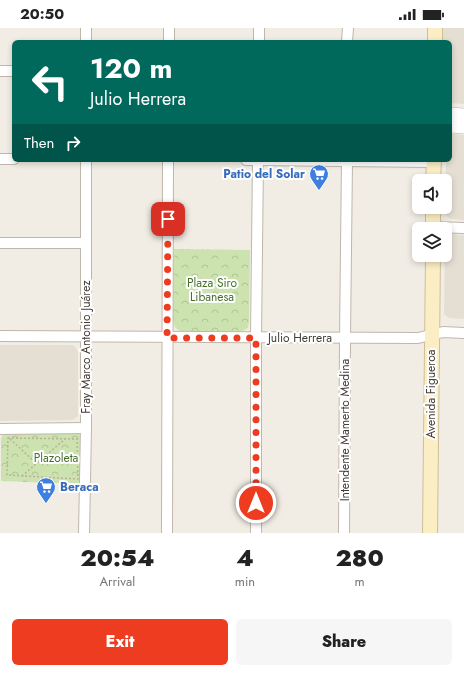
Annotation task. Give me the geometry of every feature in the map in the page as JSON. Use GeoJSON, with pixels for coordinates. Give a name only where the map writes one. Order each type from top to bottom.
{"type":"FeatureCollection","features":[{"type":"Feature","properties":{"kind":"main road"},"geometry":{"type":"LineString","coordinates":[[435,28],[435,40]]}},
{"type":"Feature","properties":{"kind":"main road"},"geometry":{"type":"LineString","coordinates":[[433,174],[434,162]]}},
{"type":"Feature","properties":{"kind":"main road","name":"Avenida Figueroa"},"geometry":{"type":"LineString","coordinates":[[430,533],[432,262]]}},
{"type":"Feature","properties":{"kind":"street"},"geometry":{"type":"LineString","coordinates":[[86,28],[86,40]]}},
{"type":"Feature","properties":{"kind":"street"},"geometry":{"type":"LineString","coordinates":[[169,28],[169,40]]}},
{"type":"Feature","properties":{"kind":"street"},"geometry":{"type":"LineString","coordinates":[[259,28],[259,40]]}},
{"type":"Feature","properties":{"kind":"street"},"geometry":{"type":"LineString","coordinates":[[348,28],[348,40]]}},
{"type":"Feature","properties":{"kind":"street"},"geometry":{"type":"LineString","coordinates":[[0,71],[12,71]]}},
{"type":"Feature","properties":{"kind":"street"},"geometry":{"type":"LineString","coordinates":[[452,114],[464,115]]}},
{"type":"Feature","properties":{"kind":"street"},"geometry":{"type":"LineString","coordinates":[[452,126],[464,127]]}},
{"type":"Feature","properties":{"kind":"street"},"geometry":{"type":"LineString","coordinates":[[0,159],[12,159]]}},
{"type":"Feature","properties":{"kind":"street","name":"Fray Marco Antonio Juárez"},"geometry":{"type":"LineString","coordinates":[[84,533],[81,428],[86,336],[86,162]]}},
{"type":"Feature","properties":{"kind":"street"},"geometry":{"type":"LineString","coordinates":[[167,533],[168,162]]}},
{"type":"Feature","properties":{"kind":"street"},"geometry":{"type":"LineString","coordinates":[[256,533],[258,162]]}},
{"type":"Feature","properties":{"kind":"street","name":"Intendente Mamerto Medina"},"geometry":{"type":"LineString","coordinates":[[344,533],[347,162]]}},
{"type":"Feature","properties":{"kind":"street"},"geometry":{"type":"LineString","coordinates":[[452,228],[464,228]]}},
{"type":"Feature","properties":{"kind":"street"},"geometry":{"type":"LineString","coordinates":[[0,243],[86,243]]}},
{"type":"Feature","properties":{"kind":"street","name":"Julio Herrera"},"geometry":{"type":"LineString","coordinates":[[0,336],[167,338],[418,338],[443,332],[464,333]]}},
{"type":"Feature","properties":{"kind":"street"},"geometry":{"type":"LineString","coordinates":[[2,432],[81,428]]}},
{"type":"Feature","properties":{"kind":"path"},"geometry":{"type":"LineString","coordinates":[[22,476],[65,439],[81,428]]}},
{"type":"Feature","properties":{"kind":"path"},"geometry":{"type":"LineString","coordinates":[[2,432],[36,464]]}},
{"type":"Feature","properties":{"kind":"path"},"geometry":{"type":"LineString","coordinates":[[8,438],[77,439],[78,479],[8,475],[8,438]]}},
{"type":"Feature","properties":{"kind":"shaded area"},"geometry":{"type":"Polygon","coordinates":[[[441,28],[464,28],[464,104],[452,103],[452,40],[441,40],[441,28]]]}},
{"type":"Feature","properties":{"kind":"shaded area"},"geometry":{"type":"Polygon","coordinates":[[[452,134],[464,135],[464,220],[450,219],[445,214],[452,214],[452,174],[446,174],[446,162],[452,162],[452,134]]]}},
{"type":"Feature","properties":{"kind":"shaded area"},"geometry":{"type":"Polygon","coordinates":[[[452,234],[464,235],[464,319],[449,318],[444,314],[445,262],[452,262],[452,234]]]}},
{"type":"Feature","properties":{"kind":"shaded area"},"geometry":{"type":"Polygon","coordinates":[[[0,345],[73,345],[78,351],[78,416],[73,420],[0,421],[0,345]]]}},
{"type":"Feature","properties":{"kind":"green space","name":"Plaza Siro Libanesa"},"geometry":{"type":"Polygon","coordinates":[[[174,249],[250,250],[248,328],[243,331],[180,331],[175,327],[173,320],[174,249]]]}},
{"type":"Feature","properties":{"kind":"green space","name":"Plazoleta"},"geometry":{"type":"Polygon","coordinates":[[[77,433],[82,436],[81,484],[1,481],[1,438],[3,435],[77,433]]]}},
{"type":"Feature","properties":{"kind":"place","name":"Patio del Solar"},"geometry":{"type":"Point","coordinates":[319,191]}},
{"type":"Feature","properties":{"kind":"place","name":"Beraca"},"geometry":{"type":"Point","coordinates":[46,504]}},
{"type":"Feature","properties":{"kind":"route"},"geometry":{"type":"LineString","coordinates":[[168,219],[167,338],[256,338],[256,503]]}}]}
